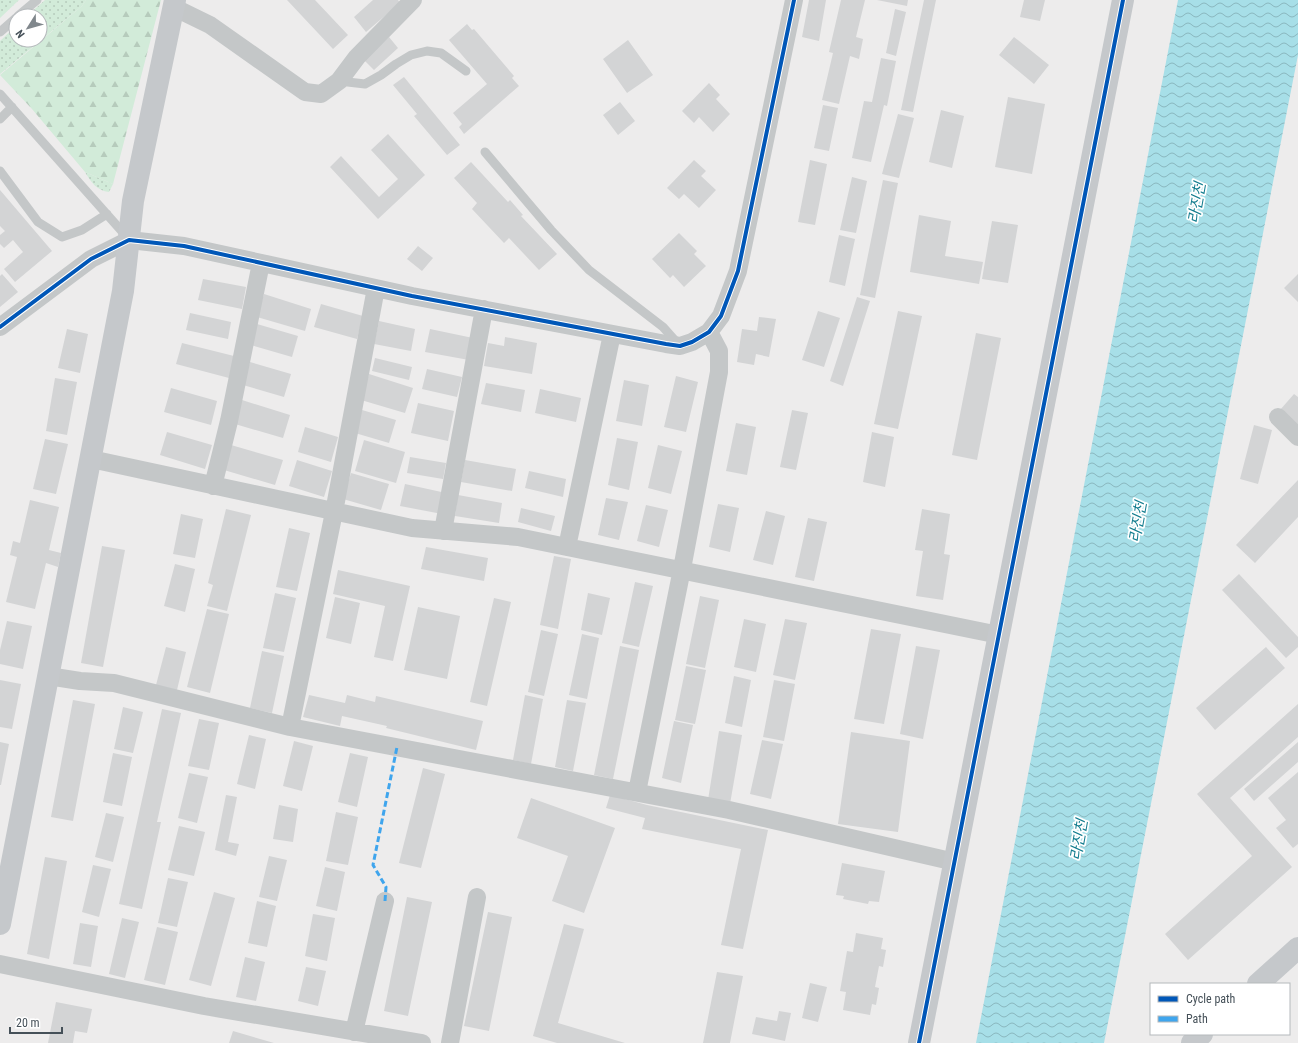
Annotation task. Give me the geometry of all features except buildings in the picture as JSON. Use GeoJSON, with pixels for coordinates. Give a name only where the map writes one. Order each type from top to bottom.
{"type":"FeatureCollection","features":[{"type":"Feature","properties":{"kind":"street"},"geometry":{"type":"LineString","coordinates":[[0,924],[124,291],[133,201],[174,3],[210,25],[305,92],[321,94],[339,81],[357,57],[413,0]]}},
{"type":"Feature","properties":{"kind":"street"},"geometry":{"type":"LineString","coordinates":[[0,328],[90,259],[129,240],[184,246],[376,288],[612,334],[680,346],[692,342],[709,332],[721,316],[738,271],[794,0]]}},
{"type":"Feature","properties":{"kind":"street"},"geometry":{"type":"LineString","coordinates":[[919,1043],[1123,0]]}},
{"type":"Feature","properties":{"kind":"street"},"geometry":{"type":"LineString","coordinates":[[213,486],[229,421],[261,263]]}},
{"type":"Feature","properties":{"kind":"street"},"geometry":{"type":"LineString","coordinates":[[290,727],[334,512],[376,288]]}},
{"type":"Feature","properties":{"kind":"street"},"geometry":{"type":"LineString","coordinates":[[443,531],[484,309]]}},
{"type":"Feature","properties":{"kind":"street"},"geometry":{"type":"LineString","coordinates":[[637,792],[682,569],[719,372],[718,351],[709,332]]}},
{"type":"Feature","properties":{"kind":"street"},"geometry":{"type":"LineString","coordinates":[[567,547],[612,334]]}},
{"type":"Feature","properties":{"kind":"street"},"geometry":{"type":"LineString","coordinates":[[1278,417],[1298,437]]}},
{"type":"Feature","properties":{"kind":"street"},"geometry":{"type":"LineString","coordinates":[[91,459],[412,528],[518,537],[682,569],[999,635]]}},
{"type":"Feature","properties":{"kind":"street"},"geometry":{"type":"LineString","coordinates":[[48,676],[80,682],[114,683],[290,727],[728,810],[955,862]]}},
{"type":"Feature","properties":{"kind":"street"},"geometry":{"type":"LineString","coordinates":[[450,1043],[477,897]]}},
{"type":"Feature","properties":{"kind":"street"},"geometry":{"type":"LineString","coordinates":[[354,1032],[385,901]]}},
{"type":"Feature","properties":{"kind":"street"},"geometry":{"type":"LineString","coordinates":[[1259,983],[1298,948]]}},
{"type":"Feature","properties":{"kind":"street"},"geometry":{"type":"LineString","coordinates":[[0,964],[204,1006],[422,1043]]}},
{"type":"Feature","properties":{"kind":"street"},"geometry":{"type":"LineString","coordinates":[[1192,1043],[1201,1035]]}},
{"type":"Feature","properties":{"kind":"lane"},"geometry":{"type":"LineString","coordinates":[[27,8],[36,0]]}},
{"type":"Feature","properties":{"kind":"lane"},"geometry":{"type":"LineString","coordinates":[[0,32],[8,25]]}},
{"type":"Feature","properties":{"kind":"lane"},"geometry":{"type":"LineString","coordinates":[[339,81],[365,84],[411,55],[427,51],[441,53],[466,71]]}},
{"type":"Feature","properties":{"kind":"lane"},"geometry":{"type":"LineString","coordinates":[[0,94],[129,240]]}},
{"type":"Feature","properties":{"kind":"lane"},"geometry":{"type":"LineString","coordinates":[[0,119],[12,107]]}},
{"type":"Feature","properties":{"kind":"lane"},"geometry":{"type":"LineString","coordinates":[[485,152],[551,230],[589,270],[664,327],[680,346]]}},
{"type":"Feature","properties":{"kind":"lane"},"geometry":{"type":"LineString","coordinates":[[0,171],[38,222],[62,237],[82,230],[106,214]]}},
{"type":"Feature","properties":{"kind":"green space"},"geometry":{"type":"Polygon","coordinates":[[[0,0],[19,0],[11,8],[8,8],[8,10],[0,18],[0,0]]]}},
{"type":"Feature","properties":{"kind":"green space"},"geometry":{"type":"Polygon","coordinates":[[[45,0],[86,0],[82,6],[48,34],[48,8],[36,8],[45,0]]]}},
{"type":"Feature","properties":{"kind":"green space"},"geometry":{"type":"Polygon","coordinates":[[[86,0],[161,0],[113,184],[85,172],[32,109],[0,75],[32,48],[48,48],[48,35],[82,6],[86,0]]]}},
{"type":"Feature","properties":{"kind":"green space"},"geometry":{"type":"Polygon","coordinates":[[[8,34],[8,48],[31,48],[0,74],[0,41],[8,34]]]}},
{"type":"Feature","properties":{"kind":"green space"},"geometry":{"type":"Polygon","coordinates":[[[85,172],[113,184],[109,192],[98,188],[85,172]]]}},
{"type":"Feature","properties":{"kind":"water","name":"라진천"},"geometry":{"type":"Polygon","coordinates":[[[1178,0],[1298,0],[1298,55],[1104,1043],[976,1043],[1178,0]]]}},
{"type":"Feature","properties":{"kind":"marked path"},"geometry":{"type":"LineString","coordinates":[[385,901],[386,887],[373,865],[397,747]]}},
{"type":"Feature","properties":{"kind":"cycle path"},"geometry":{"type":"LineString","coordinates":[[0,327],[91,259],[129,240],[184,246],[412,296],[666,344],[680,346],[692,342],[709,332],[721,316],[738,271],[794,0]]}},
{"type":"Feature","properties":{"kind":"cycle path"},"geometry":{"type":"LineString","coordinates":[[919,1043],[1123,0]]}}]}
